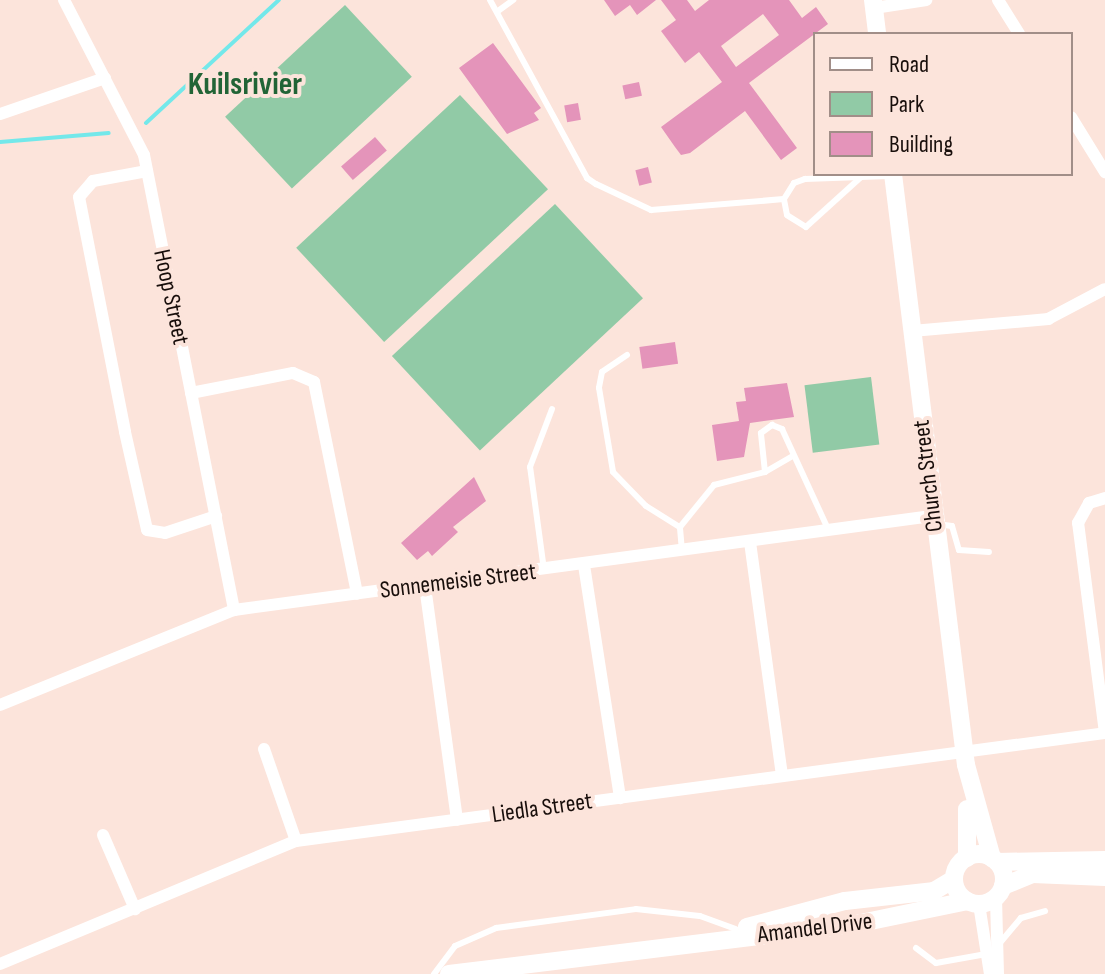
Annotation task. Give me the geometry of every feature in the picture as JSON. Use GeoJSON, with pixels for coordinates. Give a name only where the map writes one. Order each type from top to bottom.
{"type":"FeatureCollection","features":[{"type":"Feature","properties":{"kind":"street","name":"Hoop Street"},"geometry":{"type":"LineString","coordinates":[[64,0],[134,128],[147,171],[234,610]]}},
{"type":"Feature","properties":{"kind":"street"},"geometry":{"type":"LineString","coordinates":[[877,32],[874,4],[926,0]]}},
{"type":"Feature","properties":{"kind":"street"},"geometry":{"type":"LineString","coordinates":[[998,0],[1018,32]]}},
{"type":"Feature","properties":{"kind":"street"},"geometry":{"type":"LineString","coordinates":[[0,114],[105,78]]}},
{"type":"Feature","properties":{"kind":"street"},"geometry":{"type":"LineString","coordinates":[[1073,120],[1105,172]]}},
{"type":"Feature","properties":{"kind":"street"},"geometry":{"type":"LineString","coordinates":[[147,171],[93,181],[79,197],[125,432],[147,530],[165,533],[216,516]]}},
{"type":"Feature","properties":{"kind":"street","name":"Church Street"},"geometry":{"type":"LineString","coordinates":[[893,176],[933,520],[968,778],[967,858]]}},
{"type":"Feature","properties":{"kind":"street"},"geometry":{"type":"LineString","coordinates":[[912,331],[1048,319],[1105,289]]}},
{"type":"Feature","properties":{"kind":"street"},"geometry":{"type":"LineString","coordinates":[[191,393],[293,373],[314,382],[357,594]]}},
{"type":"Feature","properties":{"kind":"street"},"geometry":{"type":"LineString","coordinates":[[1105,498],[1083,509],[1078,523],[1105,733]]}},
{"type":"Feature","properties":{"kind":"street","name":"Sonnemeisie Street"},"geometry":{"type":"LineString","coordinates":[[0,705],[234,610],[933,520]]}},
{"type":"Feature","properties":{"kind":"street"},"geometry":{"type":"LineString","coordinates":[[750,542],[782,776]]}},
{"type":"Feature","properties":{"kind":"street"},"geometry":{"type":"LineString","coordinates":[[584,565],[620,798]]}},
{"type":"Feature","properties":{"kind":"street"},"geometry":{"type":"LineString","coordinates":[[425,586],[457,820]]}},
{"type":"Feature","properties":{"kind":"street","name":"Liedla Street"},"geometry":{"type":"LineString","coordinates":[[0,964],[296,841],[1105,733]]}},
{"type":"Feature","properties":{"kind":"street"},"geometry":{"type":"LineString","coordinates":[[264,749],[296,841]]}},
{"type":"Feature","properties":{"kind":"street","name":"Church Street"},"geometry":{"type":"LineString","coordinates":[[968,778],[994,860],[986,897]]}},
{"type":"Feature","properties":{"kind":"street"},"geometry":{"type":"LineString","coordinates":[[103,835],[135,909]]}},
{"type":"Feature","properties":{"kind":"street"},"geometry":{"type":"LineString","coordinates":[[990,974],[986,897],[954,879],[967,858],[1105,860]]}},
{"type":"Feature","properties":{"kind":"street","name":"Amandel Drive"},"geometry":{"type":"LineString","coordinates":[[449,974],[856,924],[986,897],[1033,874],[1105,877]]}},
{"type":"Feature","properties":{"kind":"street","name":"Amandel Drive"},"geometry":{"type":"LineString","coordinates":[[662,947],[845,901],[934,891],[954,879]]}},
{"type":"Feature","properties":{"kind":"street"},"geometry":{"type":"LineString","coordinates":[[991,950],[998,974]]}},
{"type":"Feature","properties":{"kind":"lane"},"geometry":{"type":"LineString","coordinates":[[490,0],[587,178],[651,210],[784,199]]}},
{"type":"Feature","properties":{"kind":"lane"},"geometry":{"type":"LineString","coordinates":[[498,11],[513,0]]}},
{"type":"Feature","properties":{"kind":"lane"},"geometry":{"type":"LineString","coordinates":[[860,178],[806,227],[787,215],[784,199],[794,183],[805,179],[882,176]]}},
{"type":"Feature","properties":{"kind":"lane"},"geometry":{"type":"LineString","coordinates":[[627,355],[602,372],[599,388],[613,472],[646,506],[680,527]]}},
{"type":"Feature","properties":{"kind":"lane"},"geometry":{"type":"LineString","coordinates":[[544,570],[530,467],[552,409]]}},
{"type":"Feature","properties":{"kind":"lane"},"geometry":{"type":"LineString","coordinates":[[765,472],[761,440],[767,426],[782,429],[791,457],[829,531]]}},
{"type":"Feature","properties":{"kind":"lane"},"geometry":{"type":"LineString","coordinates":[[682,551],[680,527],[714,485],[765,472],[791,457]]}},
{"type":"Feature","properties":{"kind":"lane"},"geometry":{"type":"LineString","coordinates":[[933,520],[952,526],[962,551],[989,552]]}},
{"type":"Feature","properties":{"kind":"lane"},"geometry":{"type":"LineString","coordinates":[[434,974],[455,946],[496,928],[636,909],[700,916],[736,929]]}},
{"type":"Feature","properties":{"kind":"lane"},"geometry":{"type":"LineString","coordinates":[[916,948],[936,963],[991,950],[1021,918],[1045,911]]}},
{"type":"Feature","properties":{"kind":"green space"},"geometry":{"type":"Polygon","coordinates":[[[345,5],[412,77],[292,189],[225,117],[345,5]]]}},
{"type":"Feature","properties":{"kind":"green space"},"geometry":{"type":"Polygon","coordinates":[[[460,95],[548,189],[384,342],[296,248],[460,95]]]}},
{"type":"Feature","properties":{"kind":"green space"},"geometry":{"type":"Polygon","coordinates":[[[555,204],[643,298],[480,450],[392,356],[555,204]]]}},
{"type":"Feature","properties":{"kind":"green space"},"geometry":{"type":"Polygon","coordinates":[[[871,377],[879,444],[813,453],[804,385],[871,377]]]}},
{"type":"Feature","properties":{"kind":"building"},"geometry":{"type":"Polygon","coordinates":[[[604,0],[656,0],[637,15],[630,5],[615,16],[604,0]]]}},
{"type":"Feature","properties":{"kind":"building"},"geometry":{"type":"Polygon","coordinates":[[[661,0],[687,0],[695,11],[709,0],[789,0],[802,18],[816,7],[828,24],[813,32],[813,35],[749,83],[797,148],[781,160],[745,111],[690,153],[681,155],[661,127],[722,82],[699,52],[685,63],[661,31],[676,20],[661,0]],[[763,14],[721,46],[736,67],[779,35],[763,14]]]}},
{"type":"Feature","properties":{"kind":"building"},"geometry":{"type":"Polygon","coordinates":[[[493,43],[541,108],[534,113],[539,120],[507,134],[459,68],[493,43]]]}},
{"type":"Feature","properties":{"kind":"building"},"geometry":{"type":"Polygon","coordinates":[[[639,82],[642,96],[625,99],[622,86],[639,82]]]}},
{"type":"Feature","properties":{"kind":"building"},"geometry":{"type":"Polygon","coordinates":[[[578,103],[581,120],[567,122],[564,105],[578,103]]]}},
{"type":"Feature","properties":{"kind":"building"},"geometry":{"type":"Polygon","coordinates":[[[375,137],[387,151],[353,180],[341,167],[375,137]]]}},
{"type":"Feature","properties":{"kind":"building"},"geometry":{"type":"Polygon","coordinates":[[[648,167],[652,183],[639,186],[635,170],[648,167]]]}},
{"type":"Feature","properties":{"kind":"building"},"geometry":{"type":"Polygon","coordinates":[[[675,342],[678,364],[642,369],[639,347],[675,342]]]}},
{"type":"Feature","properties":{"kind":"building"},"geometry":{"type":"Polygon","coordinates":[[[787,383],[794,417],[750,423],[744,457],[717,461],[712,425],[739,421],[736,402],[746,401],[744,388],[787,383]]]}},
{"type":"Feature","properties":{"kind":"building"},"geometry":{"type":"Polygon","coordinates":[[[474,477],[486,501],[453,527],[458,532],[432,556],[428,551],[417,560],[401,543],[474,477]]]}},
{"type":"Feature","properties":{"kind":"waterway"},"geometry":{"type":"LineString","coordinates":[[146,123],[279,0]]}},
{"type":"Feature","properties":{"kind":"waterway"},"geometry":{"type":"LineString","coordinates":[[0,142],[109,133]]}},
{"type":"Feature","properties":{"kind":"district","name":"Kuilsrivier"},"geometry":{"type":"Point","coordinates":[245,85]}}]}
